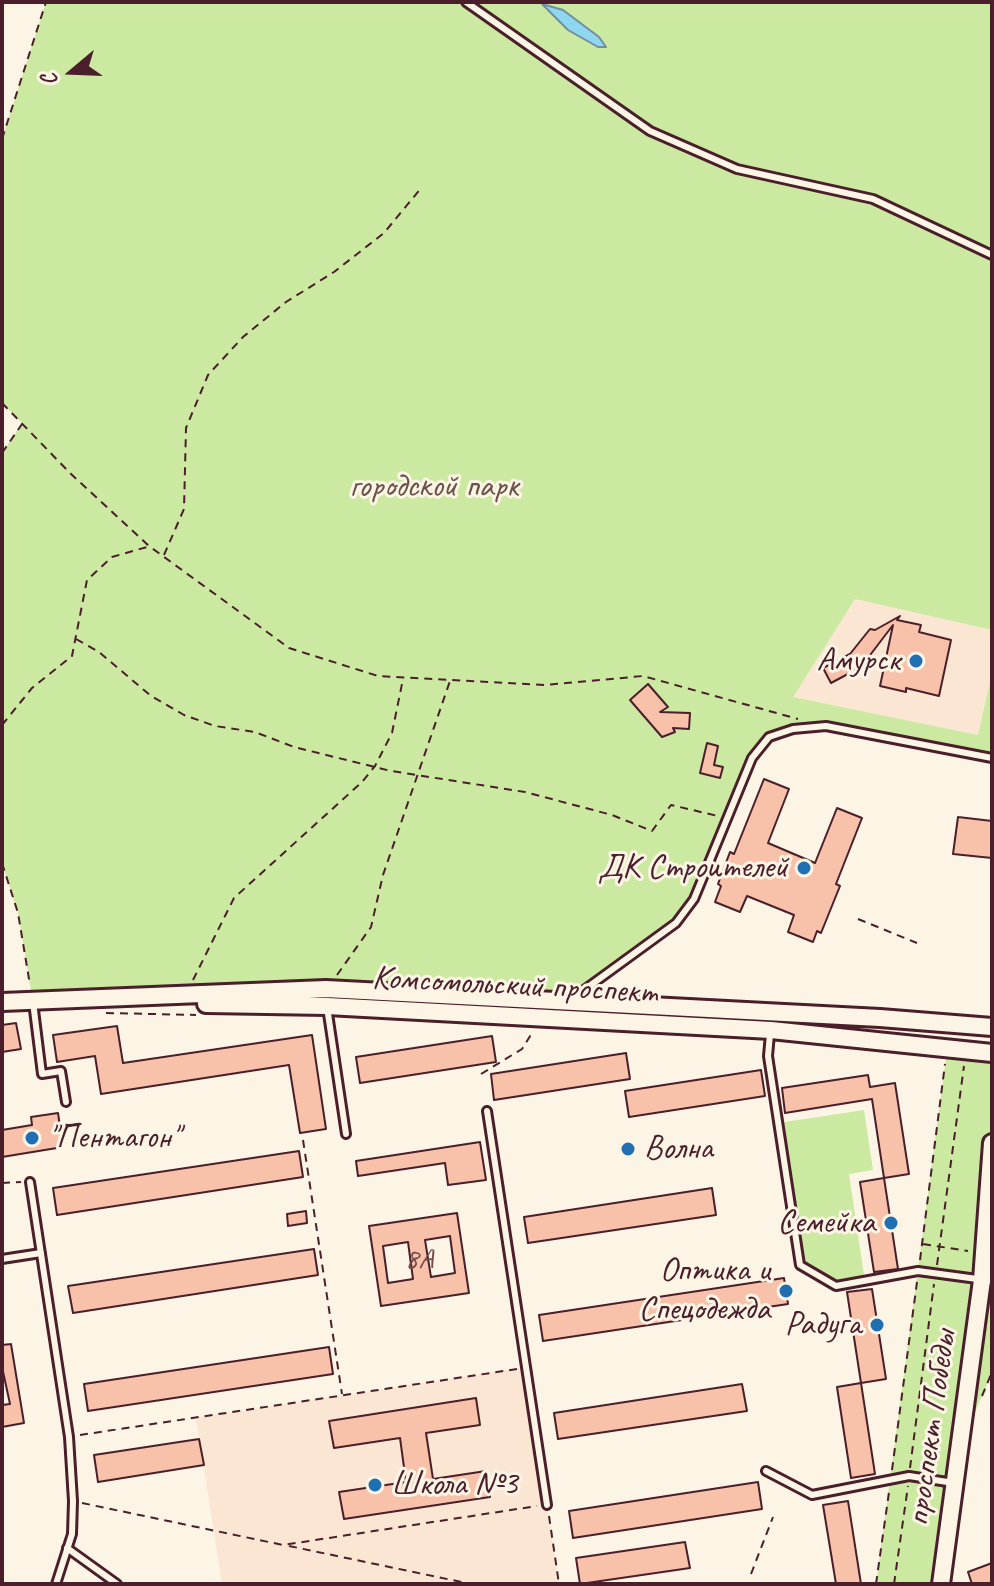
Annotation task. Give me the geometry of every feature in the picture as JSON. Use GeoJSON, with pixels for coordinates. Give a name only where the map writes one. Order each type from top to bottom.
{"type":"FeatureCollection","features":[{"type":"Feature","properties":{"kind":"street","name":"Комсомольский проспект"},"geometry":{"type":"LineString","coordinates":[[33,1002],[185,995],[567,1002],[880,1018],[992,1027]]}},
{"type":"Feature","properties":{"kind":"street","name":"Комсомольский проспект"},"geometry":{"type":"LineString","coordinates":[[2,1002],[326,998],[771,1030],[992,1053]]}},
{"type":"Feature","properties":{"kind":"street","name":"проспект Победы"},"geometry":{"type":"LineString","coordinates":[[941,1584],[987,1281],[992,1143]]}},
{"type":"Feature","properties":{"kind":"lane"},"geometry":{"type":"LineString","coordinates":[[466,2],[650,131],[737,169],[873,199],[992,255]]}},
{"type":"Feature","properties":{"kind":"lane"},"geometry":{"type":"LineString","coordinates":[[567,1002],[676,923],[694,899],[752,758],[769,737],[793,729],[826,726],[992,758]]}},
{"type":"Feature","properties":{"kind":"lane"},"geometry":{"type":"LineString","coordinates":[[326,998],[346,1134]]}},
{"type":"Feature","properties":{"kind":"lane"},"geometry":{"type":"LineString","coordinates":[[33,1002],[42,1074],[61,1071],[66,1102]]}},
{"type":"Feature","properties":{"kind":"lane"},"geometry":{"type":"LineString","coordinates":[[771,1030],[768,1056],[800,1265],[836,1286],[918,1271],[987,1281]]}},
{"type":"Feature","properties":{"kind":"lane"},"geometry":{"type":"LineString","coordinates":[[487,1111],[547,1505]]}},
{"type":"Feature","properties":{"kind":"lane"},"geometry":{"type":"LineString","coordinates":[[30,1182],[69,1437],[72,1534],[56,1584]]}},
{"type":"Feature","properties":{"kind":"lane"},"geometry":{"type":"LineString","coordinates":[[2,1259],[41,1253]]}},
{"type":"Feature","properties":{"kind":"lane"},"geometry":{"type":"LineString","coordinates":[[766,1471],[812,1495],[909,1476],[954,1483]]}},
{"type":"Feature","properties":{"kind":"lane"},"geometry":{"type":"LineString","coordinates":[[67,1548],[117,1584]]}},
{"type":"Feature","properties":{"kind":"path"},"geometry":{"type":"LineString","coordinates":[[2,139],[46,2]]}},
{"type":"Feature","properties":{"kind":"path"},"geometry":{"type":"LineString","coordinates":[[163,557],[184,509],[186,428],[208,375],[253,328],[384,233],[422,187]]}},
{"type":"Feature","properties":{"kind":"path"},"geometry":{"type":"LineString","coordinates":[[2,403],[71,474],[149,546],[289,648],[378,676],[403,678],[545,685],[643,676],[826,726]]}},
{"type":"Feature","properties":{"kind":"path"},"geometry":{"type":"LineString","coordinates":[[2,453],[22,423]]}},
{"type":"Feature","properties":{"kind":"path"},"geometry":{"type":"LineString","coordinates":[[2,725],[32,688],[72,656],[87,580],[112,557],[149,546]]}},
{"type":"Feature","properties":{"kind":"path"},"geometry":{"type":"LineString","coordinates":[[76,639],[99,652],[128,679],[184,715],[215,726],[255,732],[331,757],[525,792],[612,815],[652,831],[671,805],[727,818]]}},
{"type":"Feature","properties":{"kind":"path"},"geometry":{"type":"LineString","coordinates":[[185,995],[234,898],[362,782],[375,766],[392,733],[403,678]]}},
{"type":"Feature","properties":{"kind":"path"},"geometry":{"type":"LineString","coordinates":[[326,998],[371,927],[383,875],[451,680]]}},
{"type":"Feature","properties":{"kind":"path"},"geometry":{"type":"LineString","coordinates":[[2,863],[18,913],[33,1002]]}},
{"type":"Feature","properties":{"kind":"path"},"geometry":{"type":"LineString","coordinates":[[858,919],[917,943]]}},
{"type":"Feature","properties":{"kind":"path"},"geometry":{"type":"LineString","coordinates":[[481,1074],[522,1049],[535,1028]]}},
{"type":"Feature","properties":{"kind":"path"},"geometry":{"type":"LineString","coordinates":[[876,1584],[946,1058]]}},
{"type":"Feature","properties":{"kind":"path"},"geometry":{"type":"LineString","coordinates":[[894,1584],[965,1060]]}},
{"type":"Feature","properties":{"kind":"path"},"geometry":{"type":"LineString","coordinates":[[303,1140],[342,1396]]}},
{"type":"Feature","properties":{"kind":"path"},"geometry":{"type":"LineString","coordinates":[[2,1183],[30,1182]]}},
{"type":"Feature","properties":{"kind":"path"},"geometry":{"type":"LineString","coordinates":[[922,1244],[988,1256]]}},
{"type":"Feature","properties":{"kind":"path"},"geometry":{"type":"LineString","coordinates":[[69,1437],[526,1367]]}},
{"type":"Feature","properties":{"kind":"path"},"geometry":{"type":"LineString","coordinates":[[980,1401],[992,1372]]}},
{"type":"Feature","properties":{"kind":"path"},"geometry":{"type":"LineString","coordinates":[[73,1501],[471,1584]]}},
{"type":"Feature","properties":{"kind":"path"},"geometry":{"type":"LineString","coordinates":[[283,1545],[547,1505],[559,1584]]}},
{"type":"Feature","properties":{"kind":"path"},"geometry":{"type":"LineString","coordinates":[[751,1574],[773,1517]]}},
{"type":"Feature","properties":{"kind":"shaded area"},"geometry":{"type":"Polygon","coordinates":[[[855,599],[992,630],[992,673],[978,735],[792,697],[855,599]]]}},
{"type":"Feature","properties":{"kind":"shaded area","name":"Школа №3"},"geometry":{"type":"Polygon","coordinates":[[[526,1367],[559,1584],[222,1584],[196,1418],[526,1367]]]}},
{"type":"Feature","properties":{"kind":"green space","name":"городской парк"},"geometry":{"type":"Polygon","coordinates":[[[46,2],[992,2],[992,630],[855,599],[793,697],[978,735],[992,673],[992,757],[826,726],[793,729],[769,737],[752,758],[694,899],[676,923],[567,1002],[326,989],[33,1002],[18,913],[2,863],[2,453],[22,423],[2,403],[2,139],[46,2]]]}},
{"type":"Feature","properties":{"kind":"green space"},"geometry":{"type":"Polygon","coordinates":[[[946,1058],[992,1063],[992,1232],[984,1277],[992,1259],[992,1372],[974,1415],[949,1584],[876,1584],[946,1058]]]}},
{"type":"Feature","properties":{"kind":"green space"},"geometry":{"type":"Polygon","coordinates":[[[864,1110],[873,1170],[849,1174],[865,1282],[836,1286],[800,1265],[778,1123],[864,1110]]]}},
{"type":"Feature","properties":{"kind":"water"},"geometry":{"type":"Polygon","coordinates":[[[542,4],[563,10],[599,37],[606,47],[598,47],[568,30],[542,4]]]}},
{"type":"Feature","properties":{"kind":"building","name":"Амурск"},"geometry":{"type":"Polygon","coordinates":[[[900,616],[897,620],[921,625],[919,632],[951,640],[939,696],[880,686],[893,625],[861,667],[831,683],[823,668],[850,654],[870,629],[875,630],[900,616]]]}},
{"type":"Feature","properties":{"kind":"building"},"geometry":{"type":"Polygon","coordinates":[[[648,684],[668,707],[660,712],[690,713],[689,729],[673,728],[675,732],[662,737],[630,700],[648,684]]]}},
{"type":"Feature","properties":{"kind":"building"},"geometry":{"type":"Polygon","coordinates":[[[707,743],[718,746],[714,765],[723,767],[720,778],[700,773],[707,743]]]}},
{"type":"Feature","properties":{"kind":"building"},"geometry":{"type":"Polygon","coordinates":[[[764,779],[789,789],[768,843],[815,863],[837,808],[862,818],[836,884],[840,886],[821,933],[817,931],[813,942],[788,932],[794,915],[747,896],[740,912],[715,902],[730,852],[734,854],[764,779]]]}},
{"type":"Feature","properties":{"kind":"building"},"geometry":{"type":"Polygon","coordinates":[[[958,817],[992,821],[992,858],[953,854],[958,817]]]}},
{"type":"Feature","properties":{"kind":"building","name":"\"Пентагон\""},"geometry":{"type":"Polygon","coordinates":[[[16,1023],[21,1049],[2,1052],[2,1025],[16,1023]]]}},
{"type":"Feature","properties":{"kind":"building"},"geometry":{"type":"Polygon","coordinates":[[[117,1026],[123,1063],[312,1035],[326,1129],[300,1133],[289,1065],[101,1094],[95,1056],[57,1062],[53,1035],[117,1026]]]}},
{"type":"Feature","properties":{"kind":"building"},"geometry":{"type":"Polygon","coordinates":[[[492,1036],[496,1062],[360,1083],[356,1057],[492,1036]]]}},
{"type":"Feature","properties":{"kind":"building"},"geometry":{"type":"Polygon","coordinates":[[[626,1053],[630,1079],[494,1100],[491,1074],[626,1053]]]}},
{"type":"Feature","properties":{"kind":"building"},"geometry":{"type":"Polygon","coordinates":[[[761,1070],[765,1096],[629,1117],[625,1091],[761,1070]]]}},
{"type":"Feature","properties":{"kind":"building"},"geometry":{"type":"Polygon","coordinates":[[[868,1075],[870,1087],[895,1083],[909,1174],[884,1178],[872,1099],[785,1113],[782,1088],[868,1075]]]}},
{"type":"Feature","properties":{"kind":"building","name":"\"Пентагон\""},"geometry":{"type":"Polygon","coordinates":[[[58,1113],[63,1147],[2,1157],[2,1130],[32,1125],[31,1117],[58,1113]]]}},
{"type":"Feature","properties":{"kind":"building"},"geometry":{"type":"Polygon","coordinates":[[[480,1142],[486,1180],[448,1185],[445,1163],[358,1176],[356,1161],[480,1142]]]}},
{"type":"Feature","properties":{"kind":"building"},"geometry":{"type":"Polygon","coordinates":[[[299,1151],[303,1177],[57,1215],[53,1188],[299,1151]]]}},
{"type":"Feature","properties":{"kind":"building"},"geometry":{"type":"Polygon","coordinates":[[[884,1178],[898,1269],[874,1272],[860,1182],[884,1178]]]}},
{"type":"Feature","properties":{"kind":"building"},"geometry":{"type":"Polygon","coordinates":[[[712,1188],[716,1215],[528,1243],[524,1217],[712,1188]]]}},
{"type":"Feature","properties":{"kind":"building"},"geometry":{"type":"Polygon","coordinates":[[[306,1211],[307,1223],[288,1226],[287,1214],[306,1211]]]}},
{"type":"Feature","properties":{"kind":"building"},"geometry":{"type":"Polygon","coordinates":[[[457,1213],[469,1293],[381,1306],[369,1226],[457,1213]],[[450,1236],[425,1240],[431,1277],[455,1273],[450,1236]],[[408,1242],[383,1246],[388,1283],[413,1279],[408,1242]]]}},
{"type":"Feature","properties":{"kind":"building"},"geometry":{"type":"Polygon","coordinates":[[[314,1249],[318,1275],[73,1313],[68,1286],[314,1249]]]}},
{"type":"Feature","properties":{"kind":"building"},"geometry":{"type":"Polygon","coordinates":[[[784,1278],[788,1304],[543,1341],[539,1315],[784,1278]]]}},
{"type":"Feature","properties":{"kind":"building"},"geometry":{"type":"Polygon","coordinates":[[[872,1289],[886,1379],[861,1383],[847,1292],[872,1289]]]}},
{"type":"Feature","properties":{"kind":"building"},"geometry":{"type":"Polygon","coordinates":[[[11,1344],[24,1423],[2,1427],[2,1405],[10,1404],[2,1367],[2,1345],[11,1344]]]}},
{"type":"Feature","properties":{"kind":"building"},"geometry":{"type":"Polygon","coordinates":[[[329,1347],[333,1374],[88,1411],[84,1384],[329,1347]]]}},
{"type":"Feature","properties":{"kind":"building"},"geometry":{"type":"Polygon","coordinates":[[[861,1383],[875,1474],[851,1478],[837,1387],[861,1383]]]}},
{"type":"Feature","properties":{"kind":"building"},"geometry":{"type":"Polygon","coordinates":[[[742,1384],[747,1411],[558,1439],[554,1413],[742,1384]]]}},
{"type":"Feature","properties":{"kind":"building"},"geometry":{"type":"Polygon","coordinates":[[[476,1398],[480,1425],[426,1433],[433,1479],[486,1471],[490,1497],[344,1519],[339,1492],[406,1482],[400,1438],[334,1448],[329,1421],[476,1398]]]}},
{"type":"Feature","properties":{"kind":"building"},"geometry":{"type":"Polygon","coordinates":[[[199,1439],[204,1465],[98,1482],[94,1455],[199,1439]]]}},
{"type":"Feature","properties":{"kind":"building"},"geometry":{"type":"Polygon","coordinates":[[[758,1482],[762,1509],[573,1538],[569,1511],[758,1482]]]}},
{"type":"Feature","properties":{"kind":"building"},"geometry":{"type":"Polygon","coordinates":[[[848,1501],[861,1584],[836,1584],[823,1505],[848,1501]]]}},
{"type":"Feature","properties":{"kind":"building"},"geometry":{"type":"Polygon","coordinates":[[[685,1542],[690,1568],[580,1584],[576,1558],[685,1542]]]}},
{"type":"Feature","properties":{"kind":"building"},"geometry":{"type":"Polygon","coordinates":[[[992,1563],[992,1584],[972,1584],[968,1572],[992,1563]]]}},
{"type":"Feature","properties":{"kind":"place","name":"Амурск"},"geometry":{"type":"Point","coordinates":[916,661]}},
{"type":"Feature","properties":{"kind":"place","name":"ДК Строителей"},"geometry":{"type":"Point","coordinates":[804,868]}},
{"type":"Feature","properties":{"kind":"place","name":"\"Пентагон\""},"geometry":{"type":"Point","coordinates":[32,1138]}},
{"type":"Feature","properties":{"kind":"place","name":"Волна"},"geometry":{"type":"Point","coordinates":[628,1149]}},
{"type":"Feature","properties":{"kind":"place","name":"Семейка"},"geometry":{"type":"Point","coordinates":[891,1223]}},
{"type":"Feature","properties":{"kind":"place","name":"Оптика и Спецодежда"},"geometry":{"type":"Point","coordinates":[786,1291]}},
{"type":"Feature","properties":{"kind":"place","name":"Радуга"},"geometry":{"type":"Point","coordinates":[877,1325]}},
{"type":"Feature","properties":{"kind":"place","name":"Школа №3"},"geometry":{"type":"Point","coordinates":[375,1485]}}]}
